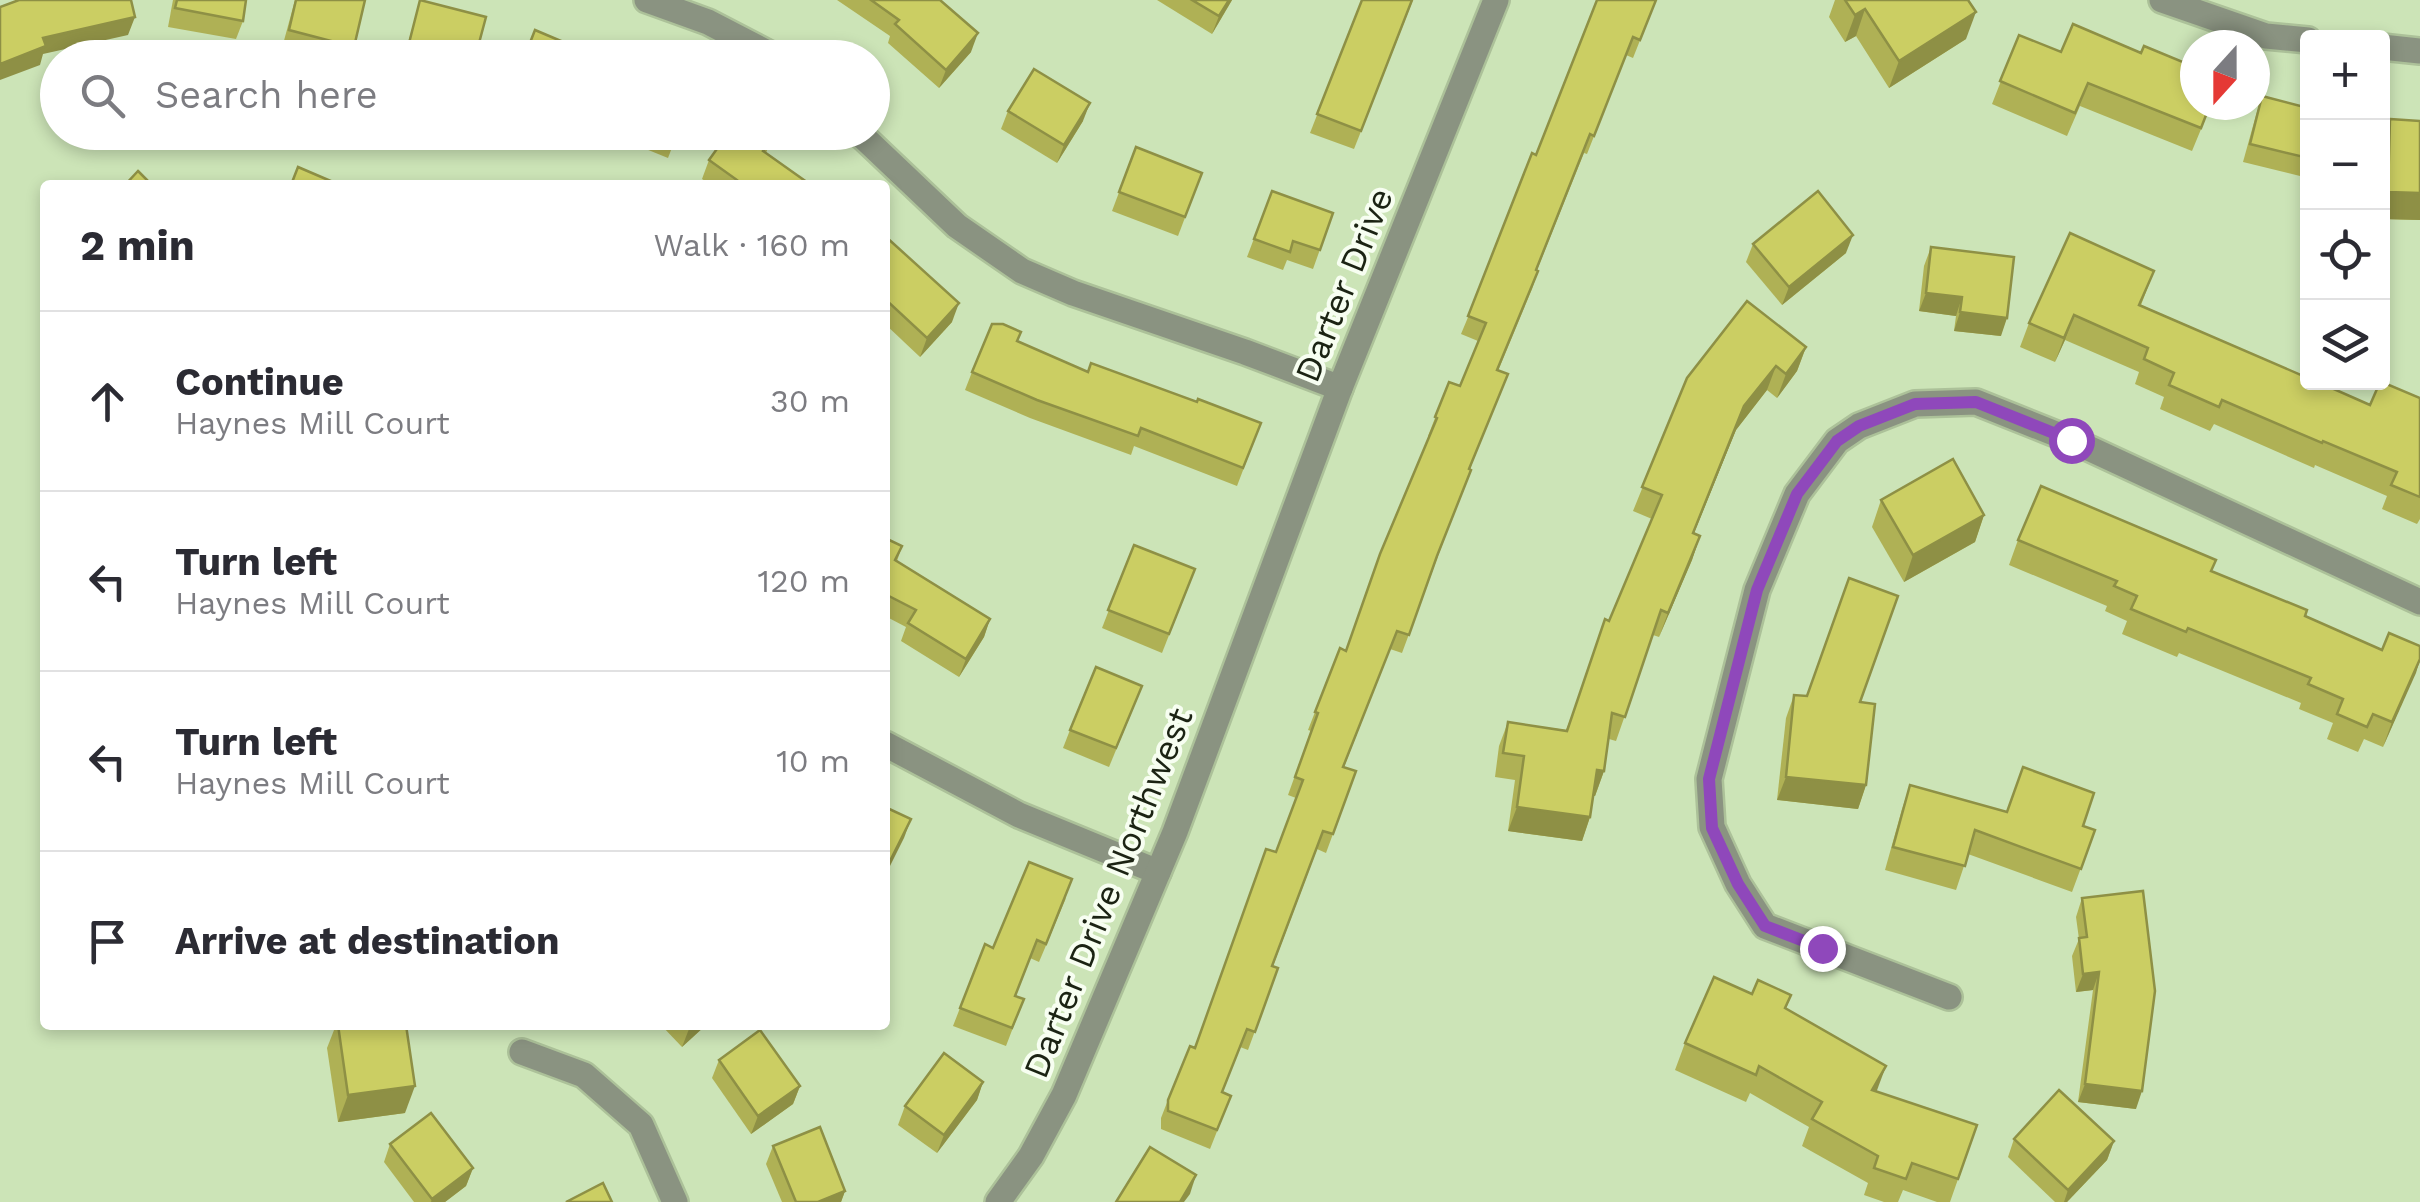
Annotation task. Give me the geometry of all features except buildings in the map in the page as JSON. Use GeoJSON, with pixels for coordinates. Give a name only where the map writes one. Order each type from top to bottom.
{"type":"FeatureCollection","features":[{"type":"Feature","properties":{"kind":"street"},"geometry":{"type":"LineString","coordinates":[[647,0],[712,11],[751,40]]}},
{"type":"Feature","properties":{"kind":"street","name":"Darter Drive"},"geometry":{"type":"LineString","coordinates":[[1262,599],[1340,388],[1496,0]]}},
{"type":"Feature","properties":{"kind":"street"},"geometry":{"type":"LineString","coordinates":[[2162,0],[2266,36],[2300,39]]}},
{"type":"Feature","properties":{"kind":"street"},"geometry":{"type":"LineString","coordinates":[[2390,48],[2420,51]]}},
{"type":"Feature","properties":{"kind":"street"},"geometry":{"type":"LineString","coordinates":[[877,150],[958,226],[1022,271],[1340,388]]}},
{"type":"Feature","properties":{"kind":"street"},"geometry":{"type":"LineString","coordinates":[[1950,997],[1765,926],[1738,884],[1712,828],[1709,779],[1757,590],[1797,494],[1837,441],[1859,426],[1915,404],[1976,402],[2071,440],[2420,602]]}},
{"type":"Feature","properties":{"kind":"street","name":"Darter Drive Northwest"},"geometry":{"type":"LineString","coordinates":[[998,1202],[1030,1156],[1064,1095],[1158,872],[1262,599]]}},
{"type":"Feature","properties":{"kind":"street"},"geometry":{"type":"LineString","coordinates":[[890,747],[1019,815],[1158,872]]}},
{"type":"Feature","properties":{"kind":"street"},"geometry":{"type":"LineString","coordinates":[[522,1052],[584,1075],[641,1125],[675,1202]]}},
{"type":"Feature","properties":{"kind":"route"},"geometry":{"type":"LineString","coordinates":[[1822,948],[1765,926],[1738,884],[1712,828],[1709,779],[1757,590],[1797,494],[1837,441],[1859,426],[1915,404],[1976,402],[2071,440]]}}]}
